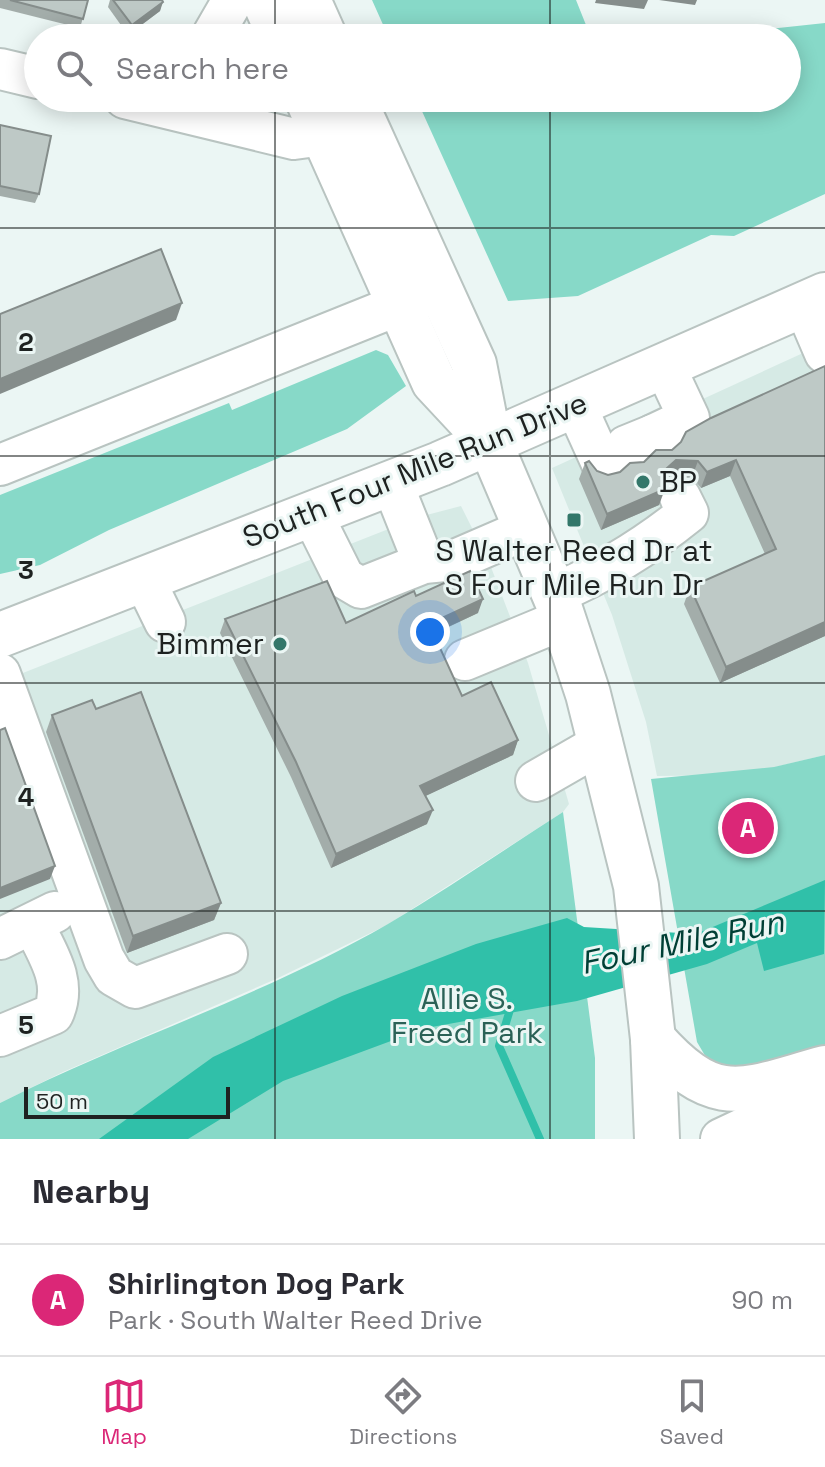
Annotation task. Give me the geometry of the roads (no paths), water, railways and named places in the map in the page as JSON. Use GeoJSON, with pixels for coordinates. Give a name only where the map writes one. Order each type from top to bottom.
{"type":"FeatureCollection","features":[{"type":"Feature","properties":{"kind":"main road"},"geometry":{"type":"LineString","coordinates":[[264,0],[275,24]]}},
{"type":"Feature","properties":{"kind":"main road"},"geometry":{"type":"LineString","coordinates":[[308,0],[319,24]]}},
{"type":"Feature","properties":{"kind":"main road"},"geometry":{"type":"LineString","coordinates":[[337,113],[440,288],[474,364],[489,441],[559,607],[602,743],[636,886],[655,1046],[657,1139]]}},
{"type":"Feature","properties":{"kind":"main road"},"geometry":{"type":"LineString","coordinates":[[337,113],[399,306],[434,382],[489,441]]}},
{"type":"Feature","properties":{"kind":"main road","name":"South Four Mile Run Drive"},"geometry":{"type":"LineString","coordinates":[[0,635],[392,483],[665,367],[815,299]]}},
{"type":"Feature","properties":{"kind":"main road"},"geometry":{"type":"LineString","coordinates":[[655,1046],[695,1080],[732,1091],[825,1068]]}},
{"type":"Feature","properties":{"kind":"street"},"geometry":{"type":"LineString","coordinates":[[219,24],[233,0]]}},
{"type":"Feature","properties":{"kind":"street"},"geometry":{"type":"LineString","coordinates":[[0,69],[24,75]]}},
{"type":"Feature","properties":{"kind":"street"},"geometry":{"type":"LineString","coordinates":[[186,112],[294,139],[337,113]]}},
{"type":"Feature","properties":{"kind":"street"},"geometry":{"type":"LineString","coordinates":[[0,465],[440,288]]}},
{"type":"Feature","properties":{"kind":"street"},"geometry":{"type":"LineString","coordinates":[[815,299],[825,353]]}},
{"type":"Feature","properties":{"kind":"street"},"geometry":{"type":"LineString","coordinates":[[575,404],[628,452],[689,418],[665,367]]}},
{"type":"Feature","properties":{"kind":"street"},"geometry":{"type":"LineString","coordinates":[[392,483],[424,563]]}},
{"type":"Feature","properties":{"kind":"street"},"geometry":{"type":"LineString","coordinates":[[312,514],[344,578],[361,588],[424,563],[455,560],[527,529]]}},
{"type":"Feature","properties":{"kind":"street"},"geometry":{"type":"LineString","coordinates":[[465,660],[559,607],[598,575],[653,521]]}},
{"type":"Feature","properties":{"kind":"street"},"geometry":{"type":"LineString","coordinates":[[144,579],[165,622]]}},
{"type":"Feature","properties":{"kind":"street"},"geometry":{"type":"LineString","coordinates":[[0,674],[104,959],[114,976],[135,988],[227,954]]}},
{"type":"Feature","properties":{"kind":"street"},"geometry":{"type":"LineString","coordinates":[[536,781],[602,743]]}},
{"type":"Feature","properties":{"kind":"street"},"geometry":{"type":"LineString","coordinates":[[0,1036],[53,1014],[61,997],[55,971],[16,932],[63,908],[78,881]]}},
{"type":"Feature","properties":{"kind":"street"},"geometry":{"type":"LineString","coordinates":[[721,1139],[825,1090]]}},
{"type":"Feature","properties":{"kind":"street"},"geometry":{"type":"LineString","coordinates":[[785,1139],[825,1125]]}},
{"type":"Feature","properties":{"kind":"water","name":"Four Mile Run"},"geometry":{"type":"Polygon","coordinates":[[[825,880],[824,954],[764,971],[757,943],[707,964],[577,1001],[426,1028],[283,1081],[188,1139],[99,1139],[213,1057],[342,996],[476,944],[567,918],[584,927],[696,934],[825,880]]]}},
{"type":"Feature","properties":{"kind":"waterway"},"geometry":{"type":"LineString","coordinates":[[512,1003],[499,1046],[540,1139]]}},
{"type":"Feature","properties":{"kind":"place","name":"BP"},"geometry":{"type":"Point","coordinates":[643,482]}},
{"type":"Feature","properties":{"kind":"place","name":"S Walter Reed Dr at S Four Mile Run Dr"},"geometry":{"type":"Point","coordinates":[574,520]}},
{"type":"Feature","properties":{"kind":"place","name":"Bimmer"},"geometry":{"type":"Point","coordinates":[280,644]}},
{"type":"Feature","properties":{"kind":"place","name":"Shirlington Dog Park"},"geometry":{"type":"Point","coordinates":[748,828]}},
{"type":"Feature","properties":{"kind":"park label","name":"Allie S. Freed Park"},"geometry":{"type":"Point","coordinates":[467,1016]}}]}
